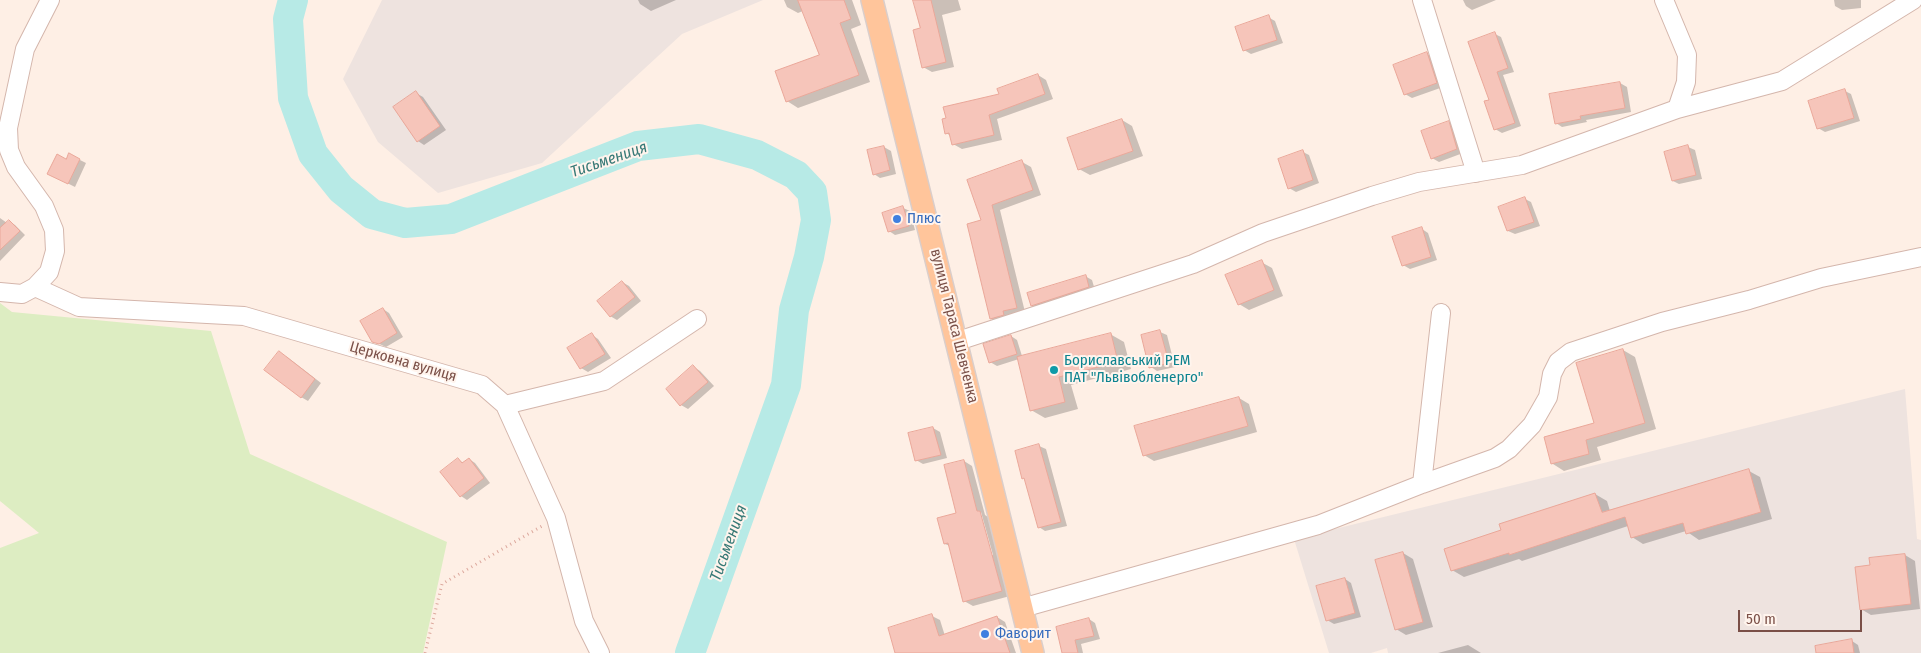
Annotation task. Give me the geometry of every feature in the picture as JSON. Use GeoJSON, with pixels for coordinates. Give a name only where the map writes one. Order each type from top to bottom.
{"type":"FeatureCollection","features":[{"type":"Feature","properties":{"kind":"main road","name":"вулиця Тараса Шевченка"},"geometry":{"type":"LineString","coordinates":[[872,0],[958,341],[1033,653]]}},
{"type":"Feature","properties":{"kind":"street"},"geometry":{"type":"LineString","coordinates":[[0,292],[22,294],[35,288],[49,272],[56,251],[54,230],[44,206],[16,167],[9,150],[8,128],[25,49],[50,0]]}},
{"type":"Feature","properties":{"kind":"street"},"geometry":{"type":"LineString","coordinates":[[1422,0],[1476,173]]}},
{"type":"Feature","properties":{"kind":"street"},"geometry":{"type":"LineString","coordinates":[[1664,0],[1687,55],[1686,82],[1677,109]]}},
{"type":"Feature","properties":{"kind":"street"},"geometry":{"type":"LineString","coordinates":[[958,341],[1193,264],[1263,233],[1288,226],[1326,211],[1420,182],[1522,165],[1677,109],[1782,82],[1913,0]]}},
{"type":"Feature","properties":{"kind":"street"},"geometry":{"type":"LineString","coordinates":[[1022,608],[1318,526],[1422,484],[1495,458],[1510,449],[1532,425],[1548,397],[1552,374],[1558,362],[1570,352],[1662,322],[1749,300],[1821,278],[1921,257]]}},
{"type":"Feature","properties":{"kind":"street","name":"Церковна вулиця"},"geometry":{"type":"LineString","coordinates":[[35,288],[79,307],[244,316],[482,385],[505,405],[556,518],[584,621],[600,653]]}},
{"type":"Feature","properties":{"kind":"street"},"geometry":{"type":"LineString","coordinates":[[1422,484],[1441,313]]}},
{"type":"Feature","properties":{"kind":"street"},"geometry":{"type":"LineString","coordinates":[[505,405],[604,381],[696,319]]}},
{"type":"Feature","properties":{"kind":"path"},"geometry":{"type":"LineString","coordinates":[[425,653],[442,584],[556,518]]}},
{"type":"Feature","properties":{"kind":"shaded area"},"geometry":{"type":"Polygon","coordinates":[[[382,0],[763,0],[682,34],[542,163],[438,193],[378,142],[343,79],[382,0]]]}},
{"type":"Feature","properties":{"kind":"shaded area"},"geometry":{"type":"Polygon","coordinates":[[[1905,389],[1917,539],[1921,540],[1921,653],[1388,653],[1387,648],[1371,653],[1329,653],[1294,539],[1905,389]]]}},
{"type":"Feature","properties":{"kind":"green space"},"geometry":{"type":"Polygon","coordinates":[[[0,303],[12,312],[211,331],[250,454],[447,542],[423,653],[0,653],[0,548],[39,533],[0,501],[0,303]]]}},
{"type":"Feature","properties":{"kind":"building"},"geometry":{"type":"Polygon","coordinates":[[[798,0],[844,0],[851,19],[840,23],[859,75],[786,102],[775,71],[819,55],[798,0]]]}},
{"type":"Feature","properties":{"kind":"building"},"geometry":{"type":"Polygon","coordinates":[[[913,0],[931,0],[946,62],[922,68],[913,30],[920,28],[913,0]]]}},
{"type":"Feature","properties":{"kind":"building"},"geometry":{"type":"Polygon","coordinates":[[[1269,15],[1277,40],[1243,51],[1235,27],[1269,15]]]}},
{"type":"Feature","properties":{"kind":"building"},"geometry":{"type":"Polygon","coordinates":[[[1495,32],[1508,68],[1497,72],[1515,123],[1494,130],[1484,101],[1489,100],[1468,42],[1495,32]]]}},
{"type":"Feature","properties":{"kind":"building"},"geometry":{"type":"Polygon","coordinates":[[[1427,52],[1437,83],[1404,95],[1393,65],[1427,52]]]}},
{"type":"Feature","properties":{"kind":"building"},"geometry":{"type":"Polygon","coordinates":[[[1038,74],[1045,94],[989,115],[994,135],[952,145],[949,133],[945,134],[942,119],[946,118],[943,107],[999,94],[997,89],[1038,74]]]}},
{"type":"Feature","properties":{"kind":"building"},"geometry":{"type":"Polygon","coordinates":[[[1620,82],[1625,108],[1580,116],[1581,119],[1555,124],[1549,94],[1620,82]]]}},
{"type":"Feature","properties":{"kind":"building"},"geometry":{"type":"Polygon","coordinates":[[[1845,89],[1854,118],[1817,129],[1808,101],[1845,89]]]}},
{"type":"Feature","properties":{"kind":"building"},"geometry":{"type":"Polygon","coordinates":[[[416,91],[440,126],[417,142],[393,107],[416,91]]]}},
{"type":"Feature","properties":{"kind":"building"},"geometry":{"type":"Polygon","coordinates":[[[1122,119],[1133,151],[1078,170],[1067,138],[1122,119]]]}},
{"type":"Feature","properties":{"kind":"building"},"geometry":{"type":"Polygon","coordinates":[[[1449,121],[1457,149],[1431,159],[1421,131],[1449,121]]]}},
{"type":"Feature","properties":{"kind":"building"},"geometry":{"type":"Polygon","coordinates":[[[1688,145],[1696,175],[1672,181],[1664,152],[1688,145]]]}},
{"type":"Feature","properties":{"kind":"building"},"geometry":{"type":"Polygon","coordinates":[[[884,146],[890,170],[873,175],[867,150],[884,146]]]}},
{"type":"Feature","properties":{"kind":"building"},"geometry":{"type":"Polygon","coordinates":[[[1303,150],[1313,180],[1288,189],[1278,159],[1303,150]]]}},
{"type":"Feature","properties":{"kind":"building"},"geometry":{"type":"Polygon","coordinates":[[[69,153],[80,159],[68,184],[47,174],[57,154],[66,159],[69,153]]]}},
{"type":"Feature","properties":{"kind":"building"},"geometry":{"type":"Polygon","coordinates":[[[1022,160],[1033,190],[992,205],[1017,308],[1003,311],[1004,315],[990,319],[967,224],[981,220],[967,180],[1022,160]]]}},
{"type":"Feature","properties":{"kind":"building"},"geometry":{"type":"Polygon","coordinates":[[[1525,197],[1534,222],[1507,231],[1498,207],[1525,197]]]}},
{"type":"Feature","properties":{"kind":"building"},"geometry":{"type":"Polygon","coordinates":[[[903,206],[909,226],[888,232],[882,213],[903,206]]]}},
{"type":"Feature","properties":{"kind":"building"},"geometry":{"type":"Polygon","coordinates":[[[9,220],[20,231],[0,250],[0,228],[9,220]]]}},
{"type":"Feature","properties":{"kind":"building"},"geometry":{"type":"Polygon","coordinates":[[[1422,227],[1431,257],[1402,266],[1392,237],[1422,227]]]}},
{"type":"Feature","properties":{"kind":"building"},"geometry":{"type":"Polygon","coordinates":[[[1262,260],[1274,290],[1238,305],[1225,275],[1262,260]]]}},
{"type":"Feature","properties":{"kind":"building"},"geometry":{"type":"Polygon","coordinates":[[[1086,275],[1089,287],[1031,306],[1027,293],[1086,275]]]}},
{"type":"Feature","properties":{"kind":"building"},"geometry":{"type":"Polygon","coordinates":[[[622,281],[635,297],[610,317],[597,301],[622,281]]]}},
{"type":"Feature","properties":{"kind":"building"},"geometry":{"type":"Polygon","coordinates":[[[383,308],[397,333],[379,344],[372,342],[360,321],[383,308]]]}},
{"type":"Feature","properties":{"kind":"building"},"geometry":{"type":"Polygon","coordinates":[[[1160,330],[1169,363],[1149,368],[1141,335],[1160,330]]]}},
{"type":"Feature","properties":{"kind":"building"},"geometry":{"type":"Polygon","coordinates":[[[592,333],[605,354],[580,369],[567,348],[592,333]]]}},
{"type":"Feature","properties":{"kind":"building","name":"Бориславський РЕМ ПАТ \"Львівобленерго\""},"geometry":{"type":"Polygon","coordinates":[[[1111,333],[1118,362],[1059,377],[1065,402],[1030,411],[1017,357],[1111,333]]]}},
{"type":"Feature","properties":{"kind":"building"},"geometry":{"type":"Polygon","coordinates":[[[1011,335],[1017,354],[989,363],[983,344],[1011,335]]]}},
{"type":"Feature","properties":{"kind":"building"},"geometry":{"type":"Polygon","coordinates":[[[1623,349],[1645,423],[1586,440],[1589,454],[1551,464],[1544,437],[1594,423],[1576,363],[1623,349]]]}},
{"type":"Feature","properties":{"kind":"building"},"geometry":{"type":"Polygon","coordinates":[[[279,351],[315,379],[301,398],[264,370],[279,351]]]}},
{"type":"Feature","properties":{"kind":"building"},"geometry":{"type":"Polygon","coordinates":[[[693,365],[708,382],[680,406],[666,389],[693,365]]]}},
{"type":"Feature","properties":{"kind":"building"},"geometry":{"type":"Polygon","coordinates":[[[1239,397],[1248,426],[1143,456],[1134,426],[1239,397]]]}},
{"type":"Feature","properties":{"kind":"building"},"geometry":{"type":"Polygon","coordinates":[[[933,427],[941,455],[915,461],[908,433],[933,427]]]}},
{"type":"Feature","properties":{"kind":"building"},"geometry":{"type":"Polygon","coordinates":[[[1039,444],[1061,522],[1038,528],[1015,451],[1039,444]]]}},
{"type":"Feature","properties":{"kind":"building"},"geometry":{"type":"Polygon","coordinates":[[[458,458],[462,463],[469,458],[484,478],[460,497],[440,472],[458,458]]]}},
{"type":"Feature","properties":{"kind":"building"},"geometry":{"type":"Polygon","coordinates":[[[964,460],[977,511],[980,511],[1002,591],[963,602],[948,543],[944,544],[937,518],[956,513],[944,465],[964,460]]]}},
{"type":"Feature","properties":{"kind":"building"},"geometry":{"type":"Polygon","coordinates":[[[1749,469],[1761,512],[1686,534],[1683,523],[1631,538],[1625,517],[1509,555],[1509,553],[1451,571],[1444,549],[1501,530],[1499,524],[1595,493],[1602,512],[1749,469]]]}},
{"type":"Feature","properties":{"kind":"building"},"geometry":{"type":"Polygon","coordinates":[[[1403,552],[1423,622],[1395,630],[1375,560],[1403,552]]]}},
{"type":"Feature","properties":{"kind":"building"},"geometry":{"type":"Polygon","coordinates":[[[1905,554],[1911,604],[1860,610],[1855,567],[1870,565],[1869,558],[1905,554]]]}},
{"type":"Feature","properties":{"kind":"building"},"geometry":{"type":"Polygon","coordinates":[[[1345,578],[1355,613],[1326,621],[1316,586],[1345,578]]]}},
{"type":"Feature","properties":{"kind":"building"},"geometry":{"type":"Polygon","coordinates":[[[932,614],[939,636],[997,616],[1010,653],[895,653],[888,628],[932,614]]]}},
{"type":"Feature","properties":{"kind":"building"},"geometry":{"type":"Polygon","coordinates":[[[1089,618],[1094,636],[1075,640],[1078,653],[1062,653],[1056,627],[1089,618]]]}},
{"type":"Feature","properties":{"kind":"building"},"geometry":{"type":"Polygon","coordinates":[[[1852,639],[1854,653],[1816,653],[1815,646],[1852,639]]]}},
{"type":"Feature","properties":{"kind":"waterway","name":"Тисьмениця"},"geometry":{"type":"LineString","coordinates":[[293,0],[288,19],[293,98],[313,154],[341,189],[372,214],[405,223],[451,219],[638,146],[699,139],[757,155],[796,175],[812,192],[816,220],[809,257],[794,310],[786,385],[690,653]]}},
{"type":"Feature","properties":{"kind":"place","name":"Плюс"},"geometry":{"type":"Point","coordinates":[897,219]}},
{"type":"Feature","properties":{"kind":"place","name":"Бориславський РЕМ ПАТ \"Львівобленерго\""},"geometry":{"type":"Point","coordinates":[1054,370]}},
{"type":"Feature","properties":{"kind":"place","name":"Фаворит"},"geometry":{"type":"Point","coordinates":[985,634]}}]}
